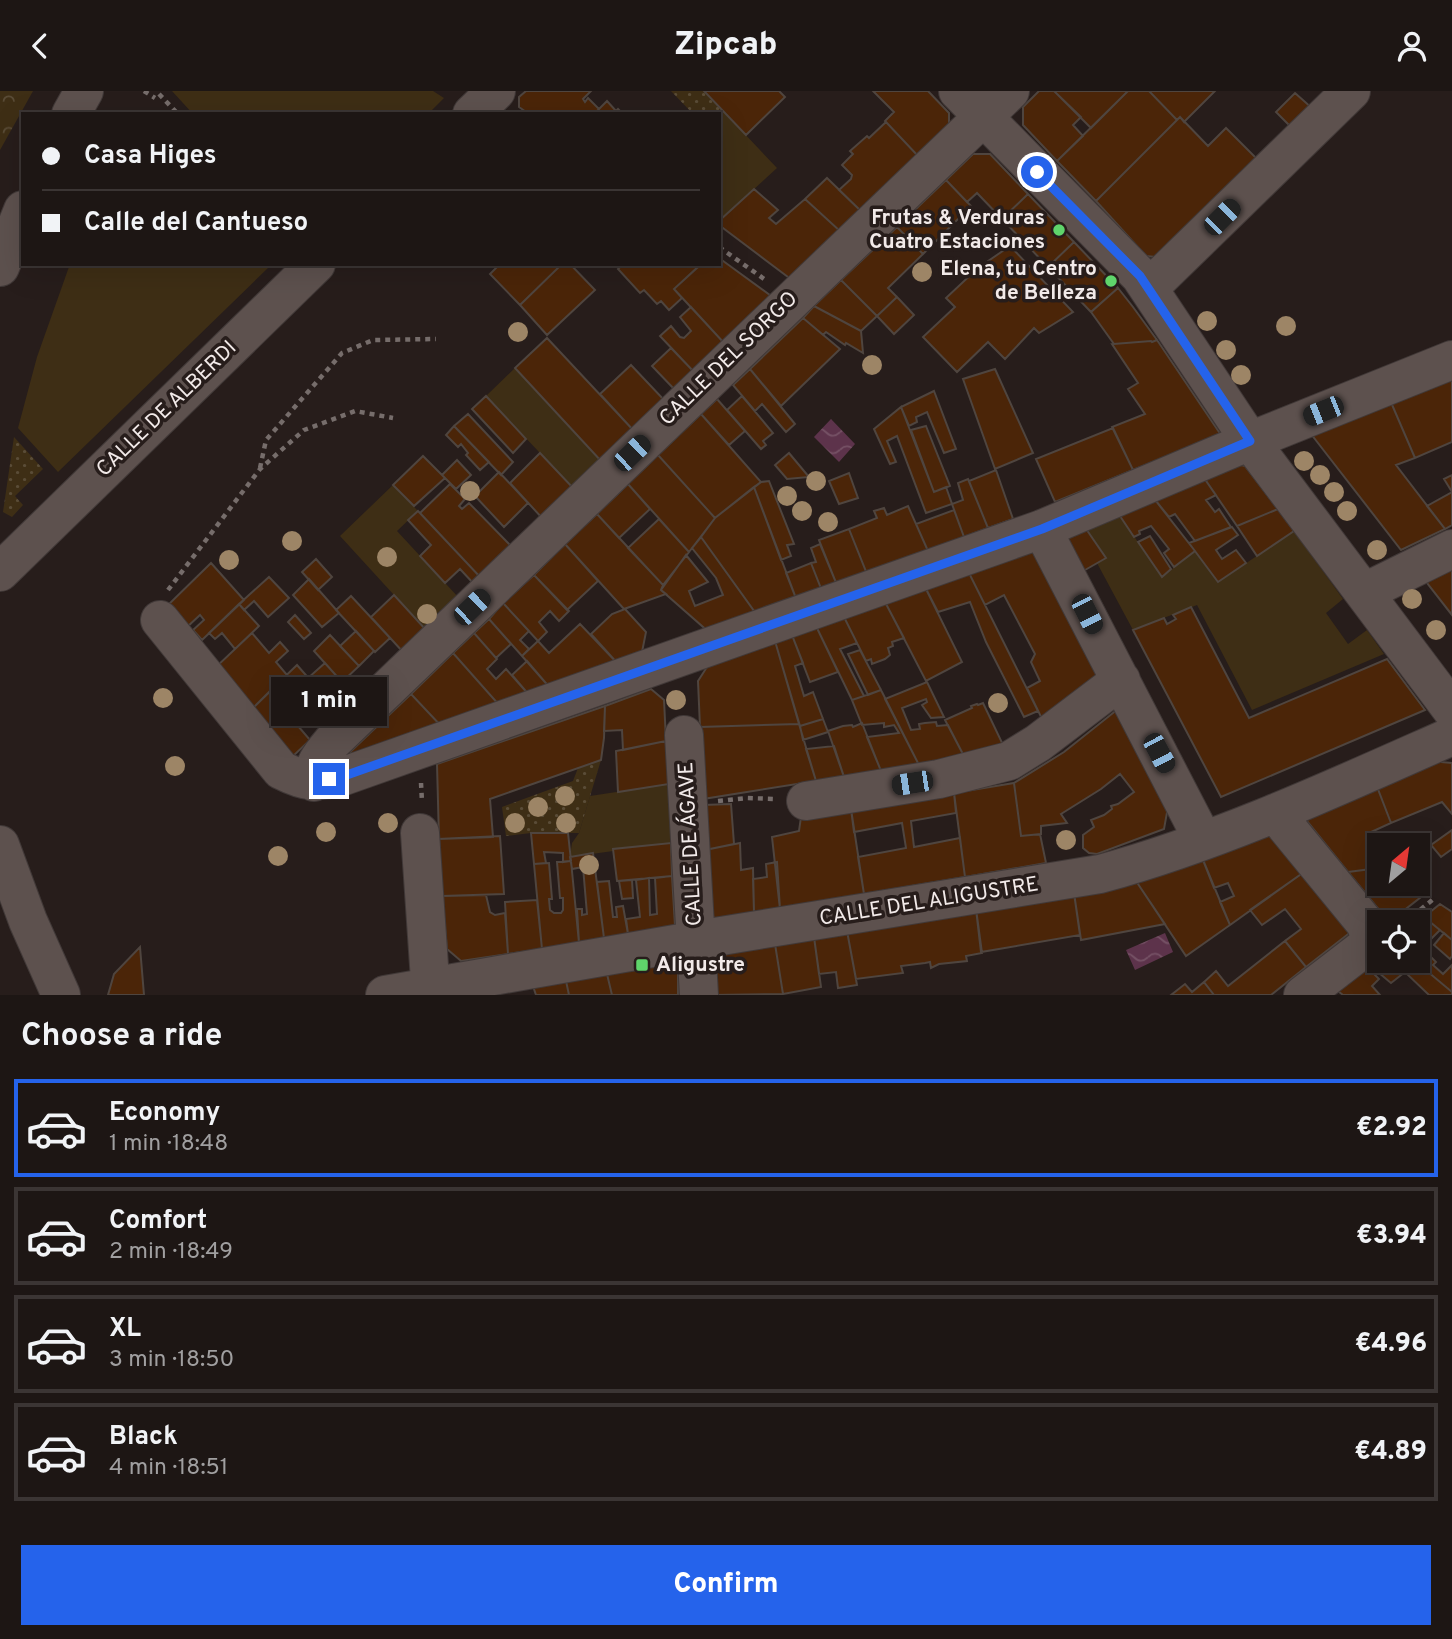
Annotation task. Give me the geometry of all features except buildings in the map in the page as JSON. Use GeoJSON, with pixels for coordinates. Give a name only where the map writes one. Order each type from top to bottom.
{"type":"FeatureCollection","features":[{"type":"Feature","properties":{"kind":"street"},"geometry":{"type":"LineString","coordinates":[[72,112],[84,91]]}},
{"type":"Feature","properties":{"kind":"street"},"geometry":{"type":"LineString","coordinates":[[1149,288],[1351,91]]}},
{"type":"Feature","properties":{"kind":"street"},"geometry":{"type":"LineString","coordinates":[[984,99],[1149,288],[1250,441],[1452,710]]}},
{"type":"Feature","properties":{"kind":"street","name":"CALLE DEL SORGO"},"geometry":{"type":"LineString","coordinates":[[314,782],[313,771],[332,741],[984,99]]}},
{"type":"Feature","properties":{"kind":"street"},"geometry":{"type":"LineString","coordinates":[[0,267],[21,215]]}},
{"type":"Feature","properties":{"kind":"street","name":"CALLE DE ALBERDI"},"geometry":{"type":"LineString","coordinates":[[6,557],[314,266]]}},
{"type":"Feature","properties":{"kind":"street"},"geometry":{"type":"LineString","coordinates":[[160,620],[281,770],[314,782],[344,776],[1042,529],[1452,360]]}},
{"type":"Feature","properties":{"kind":"street"},"geometry":{"type":"LineString","coordinates":[[1042,529],[1203,840]]}},
{"type":"Feature","properties":{"kind":"street"},"geometry":{"type":"LineString","coordinates":[[1365,592],[1452,549]]}},
{"type":"Feature","properties":{"kind":"street"},"geometry":{"type":"LineString","coordinates":[[806,801],[949,777],[1009,761],[1049,735],[1121,680]]}},
{"type":"Feature","properties":{"kind":"street","name":"CALLE DE ÁGAVE"},"geometry":{"type":"LineString","coordinates":[[684,735],[699,995]]}},
{"type":"Feature","properties":{"kind":"street","name":"CALLE DEL ALIGUSTRE"},"geometry":{"type":"LineString","coordinates":[[386,995],[431,991],[697,940],[1100,874],[1159,857],[1275,813],[1452,736]]}},
{"type":"Feature","properties":{"kind":"street"},"geometry":{"type":"LineString","coordinates":[[1275,813],[1365,923],[1370,936],[1368,945],[1303,995]]}},
{"type":"Feature","properties":{"kind":"street"},"geometry":{"type":"LineString","coordinates":[[421,823],[431,991]]}},
{"type":"Feature","properties":{"kind":"street"},"geometry":{"type":"LineString","coordinates":[[0,845],[28,921],[61,995]]}},
{"type":"Feature","properties":{"kind":"path"},"geometry":{"type":"LineString","coordinates":[[144,91],[157,96],[176,112]]}},
{"type":"Feature","properties":{"kind":"path"},"geometry":{"type":"LineString","coordinates":[[721,248],[774,286]]}},
{"type":"Feature","properties":{"kind":"path"},"geometry":{"type":"LineString","coordinates":[[260,468],[266,440],[342,353],[373,340],[436,339]]}},
{"type":"Feature","properties":{"kind":"path"},"geometry":{"type":"LineString","coordinates":[[160,620],[158,603],[260,468],[304,431],[355,411],[393,418]]}},
{"type":"Feature","properties":{"kind":"path"},"geometry":{"type":"LineString","coordinates":[[421,777],[421,823]]}},
{"type":"Feature","properties":{"kind":"path"},"geometry":{"type":"LineString","coordinates":[[1420,910],[1436,897]]}},
{"type":"Feature","properties":{"kind":"green space"},"geometry":{"type":"Polygon","coordinates":[[[0,91],[33,91],[21,112],[0,150],[0,91]]]}},
{"type":"Feature","properties":{"kind":"green space"},"geometry":{"type":"Polygon","coordinates":[[[172,91],[433,91],[444,98],[430,112],[191,112],[172,91]]]}},
{"type":"Feature","properties":{"kind":"green space"},"geometry":{"type":"Polygon","coordinates":[[[671,91],[704,91],[723,111],[721,113],[691,112],[671,91]]]}},
{"type":"Feature","properties":{"kind":"green space"},"geometry":{"type":"Polygon","coordinates":[[[723,111],[777,168],[721,219],[723,111]]]}},
{"type":"Feature","properties":{"kind":"green space"},"geometry":{"type":"Polygon","coordinates":[[[69,266],[269,267],[58,472],[18,428],[37,357],[69,266]]]}},
{"type":"Feature","properties":{"kind":"green space"},"geometry":{"type":"Polygon","coordinates":[[[515,368],[602,462],[574,489],[486,396],[515,368]]]}},
{"type":"Feature","properties":{"kind":"green space"},"geometry":{"type":"Polygon","coordinates":[[[14,437],[43,469],[15,496],[23,505],[12,517],[3,512],[14,437]]]}},
{"type":"Feature","properties":{"kind":"green space"},"geometry":{"type":"Polygon","coordinates":[[[393,485],[418,511],[397,531],[459,598],[426,630],[340,536],[393,485]]]}},
{"type":"Feature","properties":{"kind":"green space"},"geometry":{"type":"Polygon","coordinates":[[[1116,510],[1162,577],[1195,551],[1218,582],[1294,531],[1343,599],[1326,613],[1348,644],[1367,630],[1384,654],[1252,710],[1197,605],[1133,630],[1097,563],[1105,558],[1082,523],[1116,510]]]}},
{"type":"Feature","properties":{"kind":"green space"},"geometry":{"type":"Polygon","coordinates":[[[601,760],[579,833],[506,836],[502,807],[573,781],[578,768],[601,760]]]}},
{"type":"Feature","properties":{"kind":"green space"},"geometry":{"type":"Polygon","coordinates":[[[669,784],[671,843],[570,857],[572,843],[579,833],[590,796],[669,784]]]}},
{"type":"Feature","properties":{"kind":"water"},"geometry":{"type":"Polygon","coordinates":[[[831,419],[855,444],[839,462],[814,437],[831,419]]]}},
{"type":"Feature","properties":{"kind":"water"},"geometry":{"type":"Polygon","coordinates":[[[1165,933],[1173,952],[1135,970],[1126,950],[1165,933]]]}},
{"type":"Feature","properties":{"kind":"place","name":"Frutas & Verduras Cuatro Estaciones"},"geometry":{"type":"Point","coordinates":[1059,230]}},
{"type":"Feature","properties":{"kind":"place","name":"Elena, tu Centro de Belleza"},"geometry":{"type":"Point","coordinates":[1111,281]}},
{"type":"Feature","properties":{"kind":"place","name":"Aligustre"},"geometry":{"type":"Point","coordinates":[642,965]}},
{"type":"Feature","properties":{"kind":"route"},"geometry":{"type":"LineString","coordinates":[[329,779],[678,659],[1042,529],[1250,441],[1140,276],[1037,172]]}}]}
